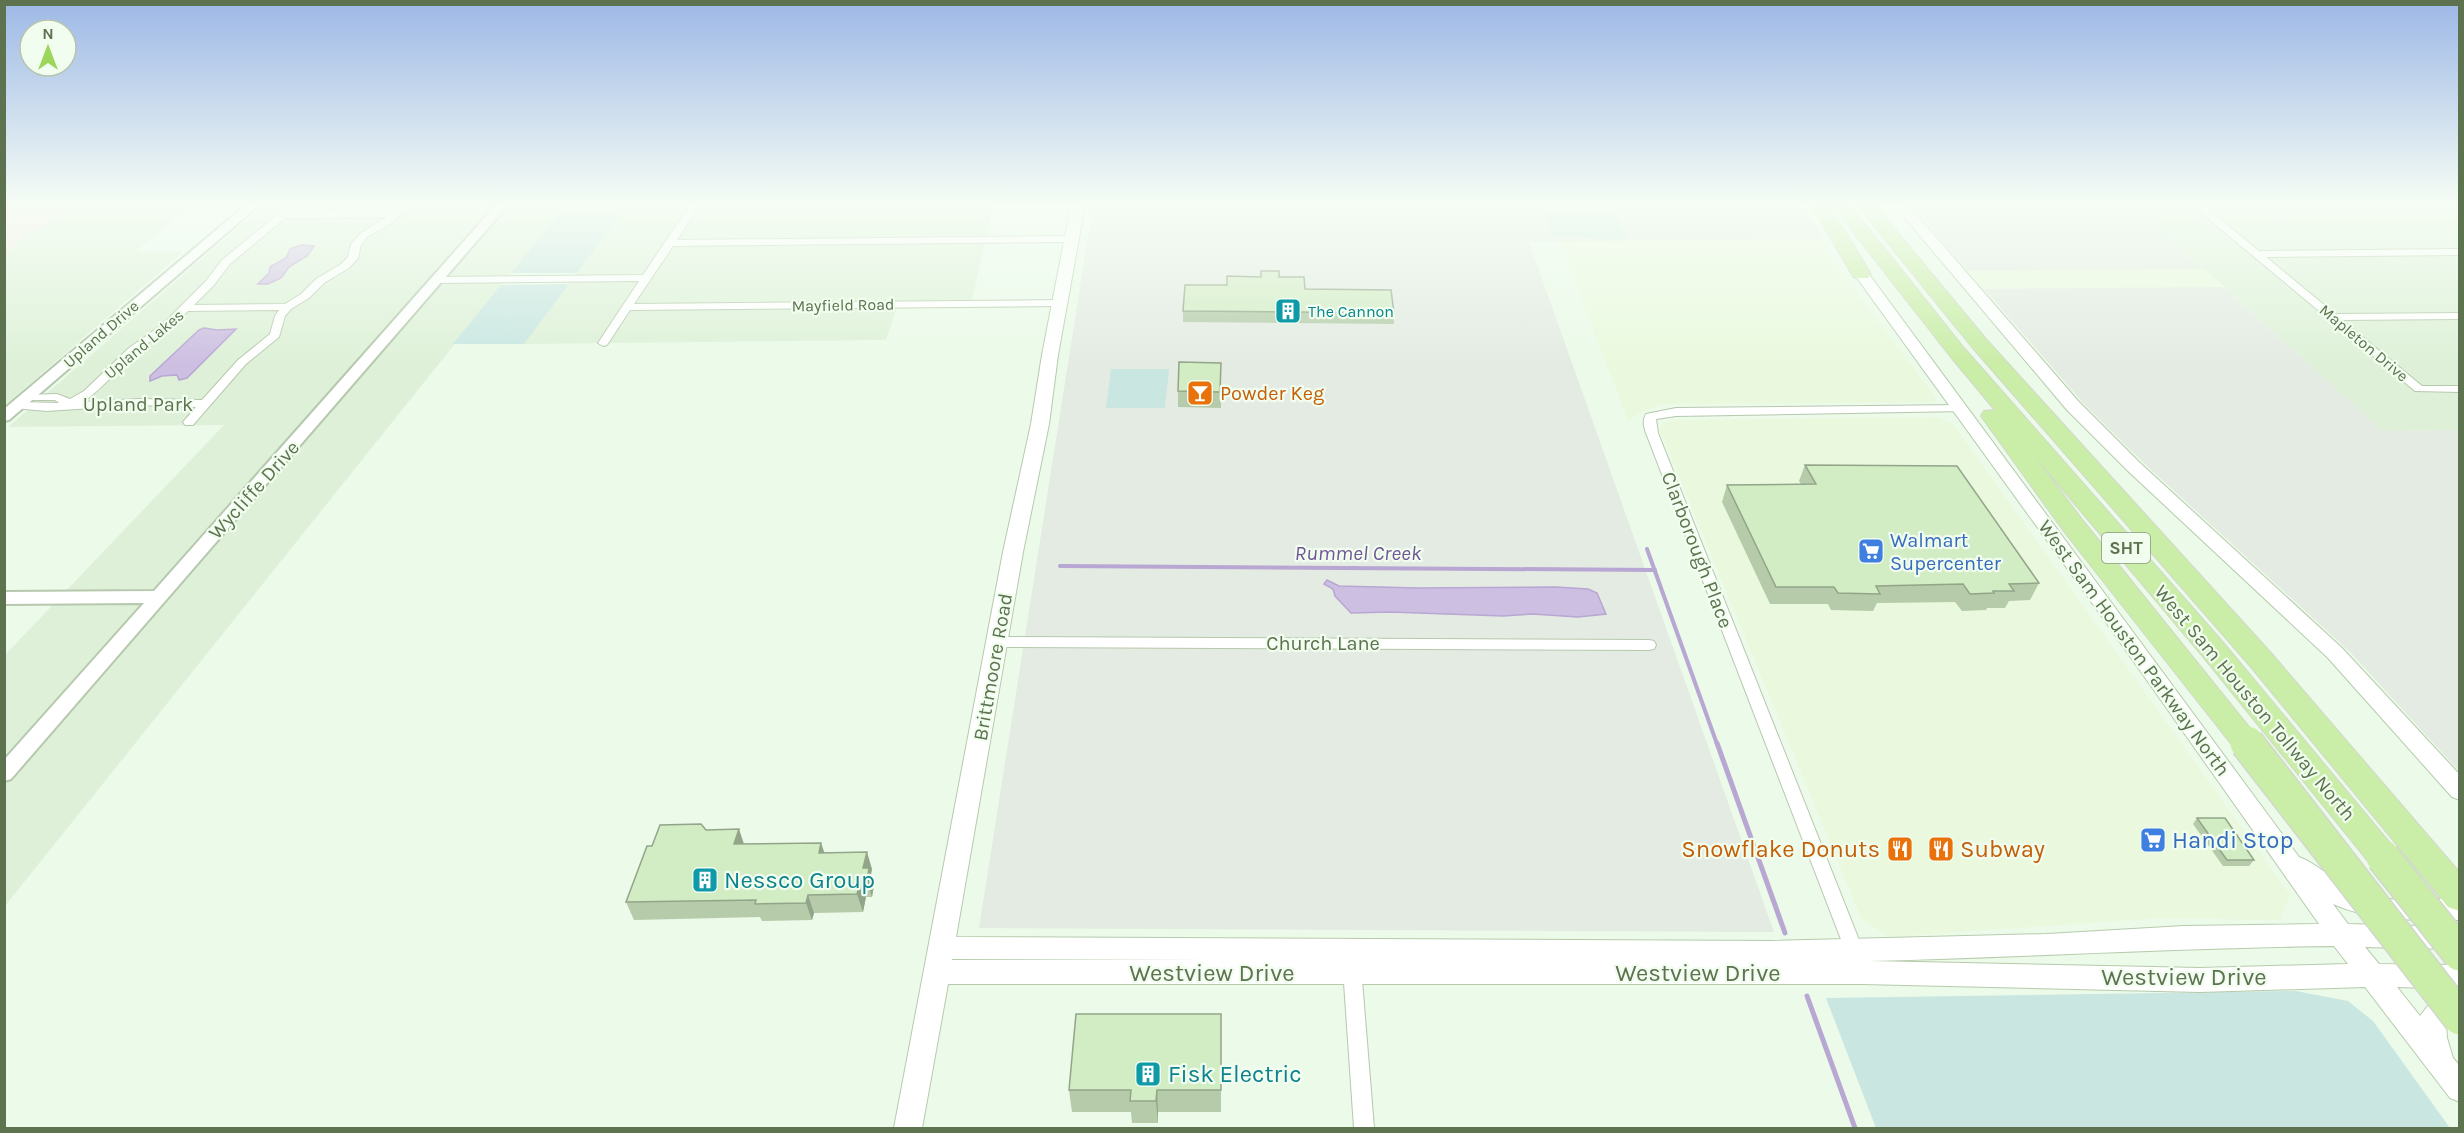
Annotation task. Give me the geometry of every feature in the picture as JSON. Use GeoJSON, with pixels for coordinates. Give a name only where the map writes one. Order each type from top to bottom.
{"type":"FeatureCollection","features":[{"type":"Feature","properties":{"kind":"highway"},"geometry":{"type":"LineString","coordinates":[[1852,258],[1862,274]]}},
{"type":"Feature","properties":{"kind":"highway"},"geometry":{"type":"LineString","coordinates":[[1871,258],[2075,528],[2242,737],[2460,1018]]}},
{"type":"Feature","properties":{"kind":"highway","name":"West Sam Houston Tollway North"},"geometry":{"type":"LineString","coordinates":[[1883,258],[1957,352],[2211,647],[2460,954]]}},
{"type":"Feature","properties":{"kind":"highway","name":"West Sam Houston Tollway North"},"geometry":{"type":"LineString","coordinates":[[1909,258],[1979,343],[2239,635],[2460,897]]}},
{"type":"Feature","properties":{"kind":"main road","name":"Brittmoore Road"},"geometry":{"type":"LineString","coordinates":[[908,1128],[1013,552],[1040,424],[1067,258]]}},
{"type":"Feature","properties":{"kind":"main road","name":"West Sam Houston Parkway North"},"geometry":{"type":"LineString","coordinates":[[1850,258],[2289,860],[2341,935],[2460,1089]]}},
{"type":"Feature","properties":{"kind":"main road"},"geometry":{"type":"LineString","coordinates":[[1946,258],[2073,406],[2134,468],[2335,653],[2460,791]]}},
{"type":"Feature","properties":{"kind":"main road"},"geometry":{"type":"LineString","coordinates":[[2289,860],[2342,896],[2361,904],[2389,909],[2460,909]]}},
{"type":"Feature","properties":{"kind":"main road","name":"Westview Drive"},"geometry":{"type":"LineString","coordinates":[[1858,961],[2047,945],[2184,937],[2341,935],[2460,938]]}},
{"type":"Feature","properties":{"kind":"main road","name":"Westview Drive"},"geometry":{"type":"LineString","coordinates":[[939,960],[1858,961],[2200,980],[2372,975],[2460,977]]}},
{"type":"Feature","properties":{"kind":"main road"},"geometry":{"type":"LineString","coordinates":[[2443,1067],[2433,1038],[2432,1018],[2439,1012],[2460,1010]]}},
{"type":"Feature","properties":{"kind":"street","name":"Upland Drive"},"geometry":{"type":"LineString","coordinates":[[4,417],[191,258]]}},
{"type":"Feature","properties":{"kind":"street","name":"Upland Lakes"},"geometry":{"type":"LineString","coordinates":[[71,404],[88,393],[133,351],[187,308],[231,258]]}},
{"type":"Feature","properties":{"kind":"street"},"geometry":{"type":"LineString","coordinates":[[189,422],[242,362],[275,335],[280,316],[287,308],[353,258]]}},
{"type":"Feature","properties":{"kind":"street","name":"Wycliffe Drive"},"geometry":{"type":"LineString","coordinates":[[4,774],[456,258]]}},
{"type":"Feature","properties":{"kind":"street"},"geometry":{"type":"LineString","coordinates":[[603,343],[658,258]]}},
{"type":"Feature","properties":{"kind":"street","name":"Mapleton Drive"},"geometry":{"type":"LineString","coordinates":[[2261,258],[2419,389],[2460,389]]}},
{"type":"Feature","properties":{"kind":"street"},"geometry":{"type":"LineString","coordinates":[[437,280],[645,278]]}},
{"type":"Feature","properties":{"kind":"street","name":"Mayfield Road"},"geometry":{"type":"LineString","coordinates":[[626,307],[1059,303]]}},
{"type":"Feature","properties":{"kind":"street"},"geometry":{"type":"LineString","coordinates":[[187,308],[287,308]]}},
{"type":"Feature","properties":{"kind":"street"},"geometry":{"type":"LineString","coordinates":[[2332,317],[2460,316]]}},
{"type":"Feature","properties":{"kind":"street","name":"Upland Park"},"geometry":{"type":"LineString","coordinates":[[29,397],[57,397],[71,404]]}},
{"type":"Feature","properties":{"kind":"street","name":"Upland Park"},"geometry":{"type":"LineString","coordinates":[[18,406],[46,407],[139,402],[204,404]]}},
{"type":"Feature","properties":{"kind":"street","name":"Clarborough Place"},"geometry":{"type":"LineString","coordinates":[[1858,961],[1649,425],[1650,417],[1676,412],[1961,409]]}},
{"type":"Feature","properties":{"kind":"street"},"geometry":{"type":"LineString","coordinates":[[4,598],[158,597]]}},
{"type":"Feature","properties":{"kind":"street","name":"Church Lane"},"geometry":{"type":"LineString","coordinates":[[997,642],[1649,645]]}},
{"type":"Feature","properties":{"kind":"street"},"geometry":{"type":"LineString","coordinates":[[1352,962],[1364,1128]]}},
{"type":"Feature","properties":{"kind":"shaded area"},"geometry":{"type":"Polygon","coordinates":[[[5,258],[176,258],[5,405],[5,258]]]}},
{"type":"Feature","properties":{"kind":"shaded area"},"geometry":{"type":"Polygon","coordinates":[[[203,258],[524,258],[5,906],[5,655],[224,425],[8,427],[203,258]]]}},
{"type":"Feature","properties":{"kind":"shaded area"},"geometry":{"type":"Polygon","coordinates":[[[286,258],[304,258],[289,267],[281,278],[268,284],[258,284],[269,273],[270,267],[286,258]]]}},
{"type":"Feature","properties":{"kind":"shaded area"},"geometry":{"type":"Polygon","coordinates":[[[523,258],[588,258],[577,273],[511,273],[523,258]]]}},
{"type":"Feature","properties":{"kind":"shaded area"},"geometry":{"type":"Polygon","coordinates":[[[588,258],[982,258],[972,300],[899,301],[886,340],[524,344],[588,258]]]}},
{"type":"Feature","properties":{"kind":"shaded area"},"geometry":{"type":"Polygon","coordinates":[[[1085,258],[1535,258],[1774,932],[979,928],[1085,258]]]}},
{"type":"Feature","properties":{"kind":"shaded area"},"geometry":{"type":"Polygon","coordinates":[[[1566,258],[1831,258],[1936,398],[1934,402],[1663,404],[1643,411],[1628,420],[1566,258]]]}},
{"type":"Feature","properties":{"kind":"shaded area"},"geometry":{"type":"Polygon","coordinates":[[[1957,258],[2192,258],[2204,269],[1968,271],[1957,258]]]}},
{"type":"Feature","properties":{"kind":"shaded area"},"geometry":{"type":"Polygon","coordinates":[[[2192,258],[2459,258],[2459,430],[2383,431],[2192,258]]]}},
{"type":"Feature","properties":{"kind":"shaded area"},"geometry":{"type":"Polygon","coordinates":[[[2204,269],[2224,287],[1984,289],[1968,271],[2204,269]]]}},
{"type":"Feature","properties":{"kind":"shaded area"},"geometry":{"type":"Polygon","coordinates":[[[569,284],[524,344],[453,344],[501,285],[569,284]]]}},
{"type":"Feature","properties":{"kind":"shaded area"},"geometry":{"type":"Polygon","coordinates":[[[2224,287],[2383,431],[2459,430],[2459,771],[2350,652],[2147,466],[2086,406],[1984,289],[2224,287]]]}},
{"type":"Feature","properties":{"kind":"shaded area"},"geometry":{"type":"Polygon","coordinates":[[[204,328],[236,329],[187,378],[179,380],[177,375],[162,376],[150,381],[150,376],[199,330],[204,328]]]}},
{"type":"Feature","properties":{"kind":"shaded area"},"geometry":{"type":"Polygon","coordinates":[[[1111,369],[1169,369],[1165,408],[1106,408],[1111,369]]]}},
{"type":"Feature","properties":{"kind":"shaded area"},"geometry":{"type":"Polygon","coordinates":[[[1937,417],[1953,424],[2290,895],[2280,920],[2161,918],[1889,937],[1861,918],[1659,428],[1663,423],[1673,420],[1937,417]]]}},
{"type":"Feature","properties":{"kind":"shaded area"},"geometry":{"type":"Polygon","coordinates":[[[1327,580],[1339,586],[1588,589],[1597,593],[1606,614],[1578,617],[1532,614],[1503,616],[1351,613],[1335,596],[1333,589],[1324,584],[1327,580]]]}},
{"type":"Feature","properties":{"kind":"shaded area"},"geometry":{"type":"Polygon","coordinates":[[[2296,991],[2348,1001],[2373,1021],[2450,1128],[1876,1128],[1826,998],[2296,991]]]}},
{"type":"Feature","properties":{"kind":"building","name":"The Cannon"},"geometry":{"type":"Polygon","coordinates":[[[1261,271],[1279,271],[1279,277],[1304,277],[1305,289],[1391,290],[1394,313],[1183,311],[1185,285],[1227,285],[1227,276],[1261,277],[1261,271]]]}},
{"type":"Feature","properties":{"kind":"building"},"geometry":{"type":"Polygon","coordinates":[[[1179,362],[1221,363],[1220,392],[1178,391],[1179,362]]]}},
{"type":"Feature","properties":{"kind":"building","name":"Walmart Supercenter"},"geometry":{"type":"Polygon","coordinates":[[[1805,465],[1957,466],[2039,583],[2009,584],[2014,591],[1970,594],[1963,584],[1876,586],[1880,594],[1838,593],[1834,587],[1776,587],[1727,485],[1816,484],[1805,465]]]}},
{"type":"Feature","properties":{"kind":"building"},"geometry":{"type":"Polygon","coordinates":[[[2197,818],[2225,818],[2254,860],[2227,860],[2197,818]]]}},
{"type":"Feature","properties":{"kind":"building","name":"Nessco Group"},"geometry":{"type":"Polygon","coordinates":[[[701,824],[706,830],[739,829],[734,844],[821,843],[819,853],[867,852],[863,868],[869,868],[867,880],[861,880],[857,894],[808,895],[806,903],[755,904],[756,900],[626,902],[647,846],[652,846],[660,825],[701,824]]]}},
{"type":"Feature","properties":{"kind":"building","name":"Fisk Electric"},"geometry":{"type":"Polygon","coordinates":[[[1076,1014],[1221,1014],[1221,1090],[1157,1090],[1156,1101],[1130,1101],[1131,1090],[1069,1090],[1076,1014]]]}},
{"type":"Feature","properties":{"kind":"waterway"},"geometry":{"type":"LineString","coordinates":[[1647,549],[1655,570]]}},
{"type":"Feature","properties":{"kind":"waterway","name":"Rummel Creek"},"geometry":{"type":"LineString","coordinates":[[1060,566],[1655,570]]}},
{"type":"Feature","properties":{"kind":"waterway"},"geometry":{"type":"LineString","coordinates":[[1655,570],[1717,744]]}},
{"type":"Feature","properties":{"kind":"waterway"},"geometry":{"type":"LineString","coordinates":[[1717,743],[1785,933]]}},
{"type":"Feature","properties":{"kind":"waterway","name":"Rummel Creek"},"geometry":{"type":"LineString","coordinates":[[1807,996],[1855,1128]]}},
{"type":"Feature","properties":{"kind":"place","name":"The Cannon"},"geometry":{"type":"Point","coordinates":[1288,311]}},
{"type":"Feature","properties":{"kind":"place","name":"Powder Keg"},"geometry":{"type":"Point","coordinates":[1200,393]}},
{"type":"Feature","properties":{"kind":"place","name":"Walmart Supercenter"},"geometry":{"type":"Point","coordinates":[1871,551]}},
{"type":"Feature","properties":{"kind":"place","name":"Handi Stop"},"geometry":{"type":"Point","coordinates":[2153,840]}},
{"type":"Feature","properties":{"kind":"place","name":"Snowflake Donuts"},"geometry":{"type":"Point","coordinates":[1900,849]}},
{"type":"Feature","properties":{"kind":"place","name":"Subway"},"geometry":{"type":"Point","coordinates":[1941,849]}},
{"type":"Feature","properties":{"kind":"place","name":"Nessco Group"},"geometry":{"type":"Point","coordinates":[705,880]}},
{"type":"Feature","properties":{"kind":"place","name":"Fisk Electric"},"geometry":{"type":"Point","coordinates":[1148,1074]}}]}
